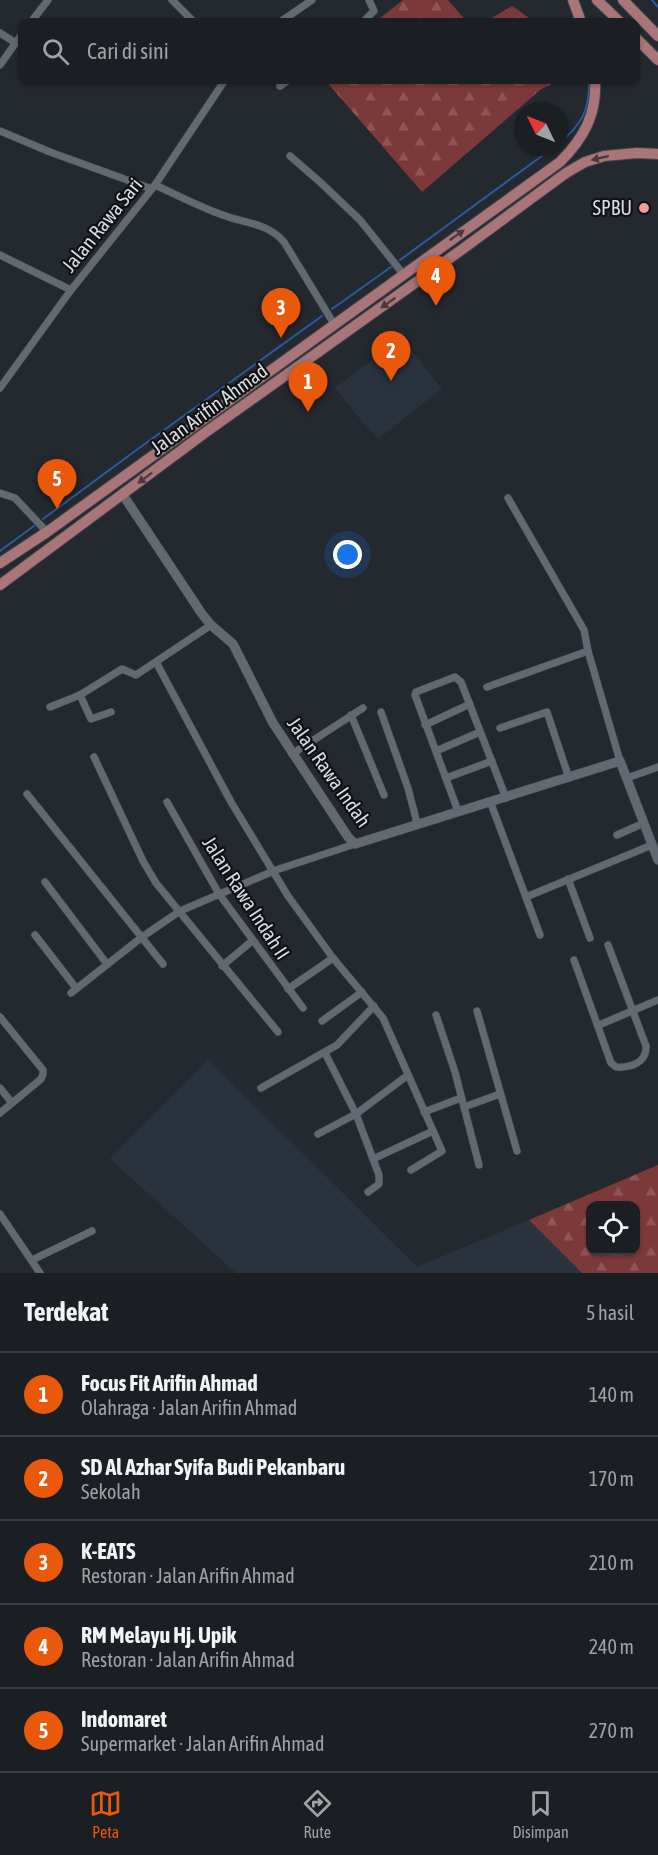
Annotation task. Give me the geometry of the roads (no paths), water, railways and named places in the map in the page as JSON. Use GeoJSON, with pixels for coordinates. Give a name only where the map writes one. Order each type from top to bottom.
{"type":"FeatureCollection","features":[{"type":"Feature","properties":{"kind":"main road"},"geometry":{"type":"LineString","coordinates":[[573,0],[580,18]]}},
{"type":"Feature","properties":{"kind":"main road"},"geometry":{"type":"LineString","coordinates":[[597,0],[616,18]]}},
{"type":"Feature","properties":{"kind":"main road"},"geometry":{"type":"LineString","coordinates":[[623,0],[658,36]]}},
{"type":"Feature","properties":{"kind":"main road"},"geometry":{"type":"LineString","coordinates":[[640,42],[658,60]]}},
{"type":"Feature","properties":{"kind":"main road","name":"Jalan Arifin Ahmad"},"geometry":{"type":"LineString","coordinates":[[0,563],[47,532],[560,162],[576,145],[588,125],[595,101],[595,84]]}},
{"type":"Feature","properties":{"kind":"main road","name":"Jalan Arifin Ahmad"},"geometry":{"type":"LineString","coordinates":[[0,585],[125,498],[250,401],[566,173],[585,162],[604,156],[658,154]]}},
{"type":"Feature","properties":{"kind":"main road"},"geometry":{"type":"LineString","coordinates":[[242,390],[250,401]]}},
{"type":"Feature","properties":{"kind":"street"},"geometry":{"type":"LineString","coordinates":[[34,18],[47,0]]}},
{"type":"Feature","properties":{"kind":"street"},"geometry":{"type":"LineString","coordinates":[[172,0],[190,18]]}},
{"type":"Feature","properties":{"kind":"street"},"geometry":{"type":"LineString","coordinates":[[286,18],[312,0]]}},
{"type":"Feature","properties":{"kind":"street"},"geometry":{"type":"LineString","coordinates":[[367,18],[374,11],[369,0]]}},
{"type":"Feature","properties":{"kind":"street"},"geometry":{"type":"LineString","coordinates":[[0,33],[16,43]]}},
{"type":"Feature","properties":{"kind":"street"},"geometry":{"type":"LineString","coordinates":[[0,65],[18,40]]}},
{"type":"Feature","properties":{"kind":"street","name":"Jalan Rawa Sari"},"geometry":{"type":"LineString","coordinates":[[0,388],[70,290],[153,187],[222,84]]}},
{"type":"Feature","properties":{"kind":"street"},"geometry":{"type":"LineString","coordinates":[[0,130],[50,152],[153,187],[241,222],[255,223],[276,233],[284,242],[334,324]]}},
{"type":"Feature","properties":{"kind":"street"},"geometry":{"type":"LineString","coordinates":[[290,156],[360,220],[404,275]]}},
{"type":"Feature","properties":{"kind":"street"},"geometry":{"type":"LineString","coordinates":[[0,255],[70,290]]}},
{"type":"Feature","properties":{"kind":"street"},"geometry":{"type":"LineString","coordinates":[[0,493],[15,498],[47,532]]}},
{"type":"Feature","properties":{"kind":"street","name":"Jalan Rawa Indah"},"geometry":{"type":"LineString","coordinates":[[125,498],[211,625],[233,644],[265,708],[292,754],[355,844],[620,761]]}},
{"type":"Feature","properties":{"kind":"street"},"geometry":{"type":"LineString","coordinates":[[508,498],[584,630],[620,761],[658,860]]}},
{"type":"Feature","properties":{"kind":"street"},"geometry":{"type":"LineString","coordinates":[[50,707],[81,695],[122,669],[127,669],[135,676],[211,625]]}},
{"type":"Feature","properties":{"kind":"street"},"geometry":{"type":"LineString","coordinates":[[487,687],[588,651]]}},
{"type":"Feature","properties":{"kind":"street"},"geometry":{"type":"LineString","coordinates":[[156,662],[231,802],[288,896],[333,958],[383,1018],[442,1151],[411,1170]]}},
{"type":"Feature","properties":{"kind":"street"},"geometry":{"type":"LineString","coordinates":[[458,811],[416,698],[416,692],[455,677],[461,682],[506,798]]}},
{"type":"Feature","properties":{"kind":"street"},"geometry":{"type":"LineString","coordinates":[[81,695],[91,719],[111,712]]}},
{"type":"Feature","properties":{"kind":"street"},"geometry":{"type":"LineString","coordinates":[[425,725],[470,704]]}},
{"type":"Feature","properties":{"kind":"street"},"geometry":{"type":"LineString","coordinates":[[292,754],[363,708]]}},
{"type":"Feature","properties":{"kind":"street"},"geometry":{"type":"LineString","coordinates":[[381,712],[408,788],[417,823]]}},
{"type":"Feature","properties":{"kind":"street"},"geometry":{"type":"LineString","coordinates":[[500,728],[547,712],[569,778]]}},
{"type":"Feature","properties":{"kind":"street"},"geometry":{"type":"LineString","coordinates":[[351,715],[384,795]]}},
{"type":"Feature","properties":{"kind":"street"},"geometry":{"type":"LineString","coordinates":[[436,751],[480,732]]}},
{"type":"Feature","properties":{"kind":"street"},"geometry":{"type":"LineString","coordinates":[[94,757],[150,873],[222,966],[278,1032]]}},
{"type":"Feature","properties":{"kind":"street"},"geometry":{"type":"LineString","coordinates":[[446,778],[492,761]]}},
{"type":"Feature","properties":{"kind":"street"},"geometry":{"type":"LineString","coordinates":[[627,778],[658,767]]}},
{"type":"Feature","properties":{"kind":"street"},"geometry":{"type":"LineString","coordinates":[[27,794],[164,964]]}},
{"type":"Feature","properties":{"kind":"street"},"geometry":{"type":"LineString","coordinates":[[490,801],[540,935]]}},
{"type":"Feature","properties":{"kind":"street","name":"Jalan Rawa Indah II"},"geometry":{"type":"LineString","coordinates":[[167,802],[219,894],[303,1008]]}},
{"type":"Feature","properties":{"kind":"street"},"geometry":{"type":"LineString","coordinates":[[616,835],[644,823]]}},
{"type":"Feature","properties":{"kind":"street"},"geometry":{"type":"LineString","coordinates":[[35,935],[74,991],[142,937],[180,911],[273,871],[355,844]]}},
{"type":"Feature","properties":{"kind":"street"},"geometry":{"type":"LineString","coordinates":[[526,897],[652,845]]}},
{"type":"Feature","properties":{"kind":"street"},"geometry":{"type":"LineString","coordinates":[[568,879],[590,938]]}},
{"type":"Feature","properties":{"kind":"street"},"geometry":{"type":"LineString","coordinates":[[45,882],[107,964]]}},
{"type":"Feature","properties":{"kind":"street"},"geometry":{"type":"LineString","coordinates":[[222,966],[252,941]]}},
{"type":"Feature","properties":{"kind":"street"},"geometry":{"type":"LineString","coordinates":[[574,960],[613,1065],[622,1067],[642,1060],[646,1055],[646,1046],[608,945]]}},
{"type":"Feature","properties":{"kind":"street"},"geometry":{"type":"LineString","coordinates":[[288,989],[333,958]]}},
{"type":"Feature","properties":{"kind":"street"},"geometry":{"type":"LineString","coordinates":[[322,1021],[362,992]]}},
{"type":"Feature","properties":{"kind":"street"},"geometry":{"type":"LineString","coordinates":[[599,1025],[658,1000]]}},
{"type":"Feature","properties":{"kind":"street"},"geometry":{"type":"LineString","coordinates":[[261,1088],[344,1040],[374,1006]]}},
{"type":"Feature","properties":{"kind":"street"},"geometry":{"type":"LineString","coordinates":[[477,1011],[517,1151]]}},
{"type":"Feature","properties":{"kind":"street"},"geometry":{"type":"LineString","coordinates":[[436,1015],[455,1072],[479,1165]]}},
{"type":"Feature","properties":{"kind":"street"},"geometry":{"type":"LineString","coordinates":[[0,1017],[44,1074],[0,1113]]}},
{"type":"Feature","properties":{"kind":"street"},"geometry":{"type":"LineString","coordinates":[[325,1053],[356,1114],[380,1181],[368,1192]]}},
{"type":"Feature","properties":{"kind":"street"},"geometry":{"type":"LineString","coordinates":[[318,1134],[356,1114],[408,1075]]}},
{"type":"Feature","properties":{"kind":"street"},"geometry":{"type":"LineString","coordinates":[[0,1088],[12,1103]]}},
{"type":"Feature","properties":{"kind":"street"},"geometry":{"type":"LineString","coordinates":[[464,1107],[500,1094]]}},
{"type":"Feature","properties":{"kind":"street"},"geometry":{"type":"LineString","coordinates":[[424,1112],[462,1098]]}},
{"type":"Feature","properties":{"kind":"street"},"geometry":{"type":"LineString","coordinates":[[373,1159],[433,1131]]}},
{"type":"Feature","properties":{"kind":"street"},"geometry":{"type":"LineString","coordinates":[[0,1214],[40,1273]]}},
{"type":"Feature","properties":{"kind":"street"},"geometry":{"type":"LineString","coordinates":[[32,1260],[92,1231]]}},
{"type":"Feature","properties":{"kind":"waterway"},"geometry":{"type":"LineString","coordinates":[[652,0],[658,7]]}},
{"type":"Feature","properties":{"kind":"waterway"},"geometry":{"type":"LineString","coordinates":[[568,135],[583,116],[588,100],[589,84]]}},
{"type":"Feature","properties":{"kind":"waterway"},"geometry":{"type":"LineString","coordinates":[[400,260],[542,156]]}},
{"type":"Feature","properties":{"kind":"waterway"},"geometry":{"type":"LineString","coordinates":[[332,309],[391,267]]}},
{"type":"Feature","properties":{"kind":"waterway"},"geometry":{"type":"LineString","coordinates":[[43,519],[322,316]]}},
{"type":"Feature","properties":{"kind":"waterway"},"geometry":{"type":"LineString","coordinates":[[0,551],[34,526]]}},
{"type":"Feature","properties":{"kind":"place","name":"SPBU"},"geometry":{"type":"Point","coordinates":[644,208]}},
{"type":"Feature","properties":{"kind":"place","name":"RM Melayu Hj. Upik"},"geometry":{"type":"Point","coordinates":[436,306]}},
{"type":"Feature","properties":{"kind":"place","name":"K-EATS"},"geometry":{"type":"Point","coordinates":[281,338]}},
{"type":"Feature","properties":{"kind":"place","name":"SD Al Azhar Syifa Budi Pekanbaru"},"geometry":{"type":"Point","coordinates":[391,381]}},
{"type":"Feature","properties":{"kind":"place","name":"Focus Fit Arifin Ahmad"},"geometry":{"type":"Point","coordinates":[308,412]}},
{"type":"Feature","properties":{"kind":"place","name":"Indomaret"},"geometry":{"type":"Point","coordinates":[57,509]}}]}
